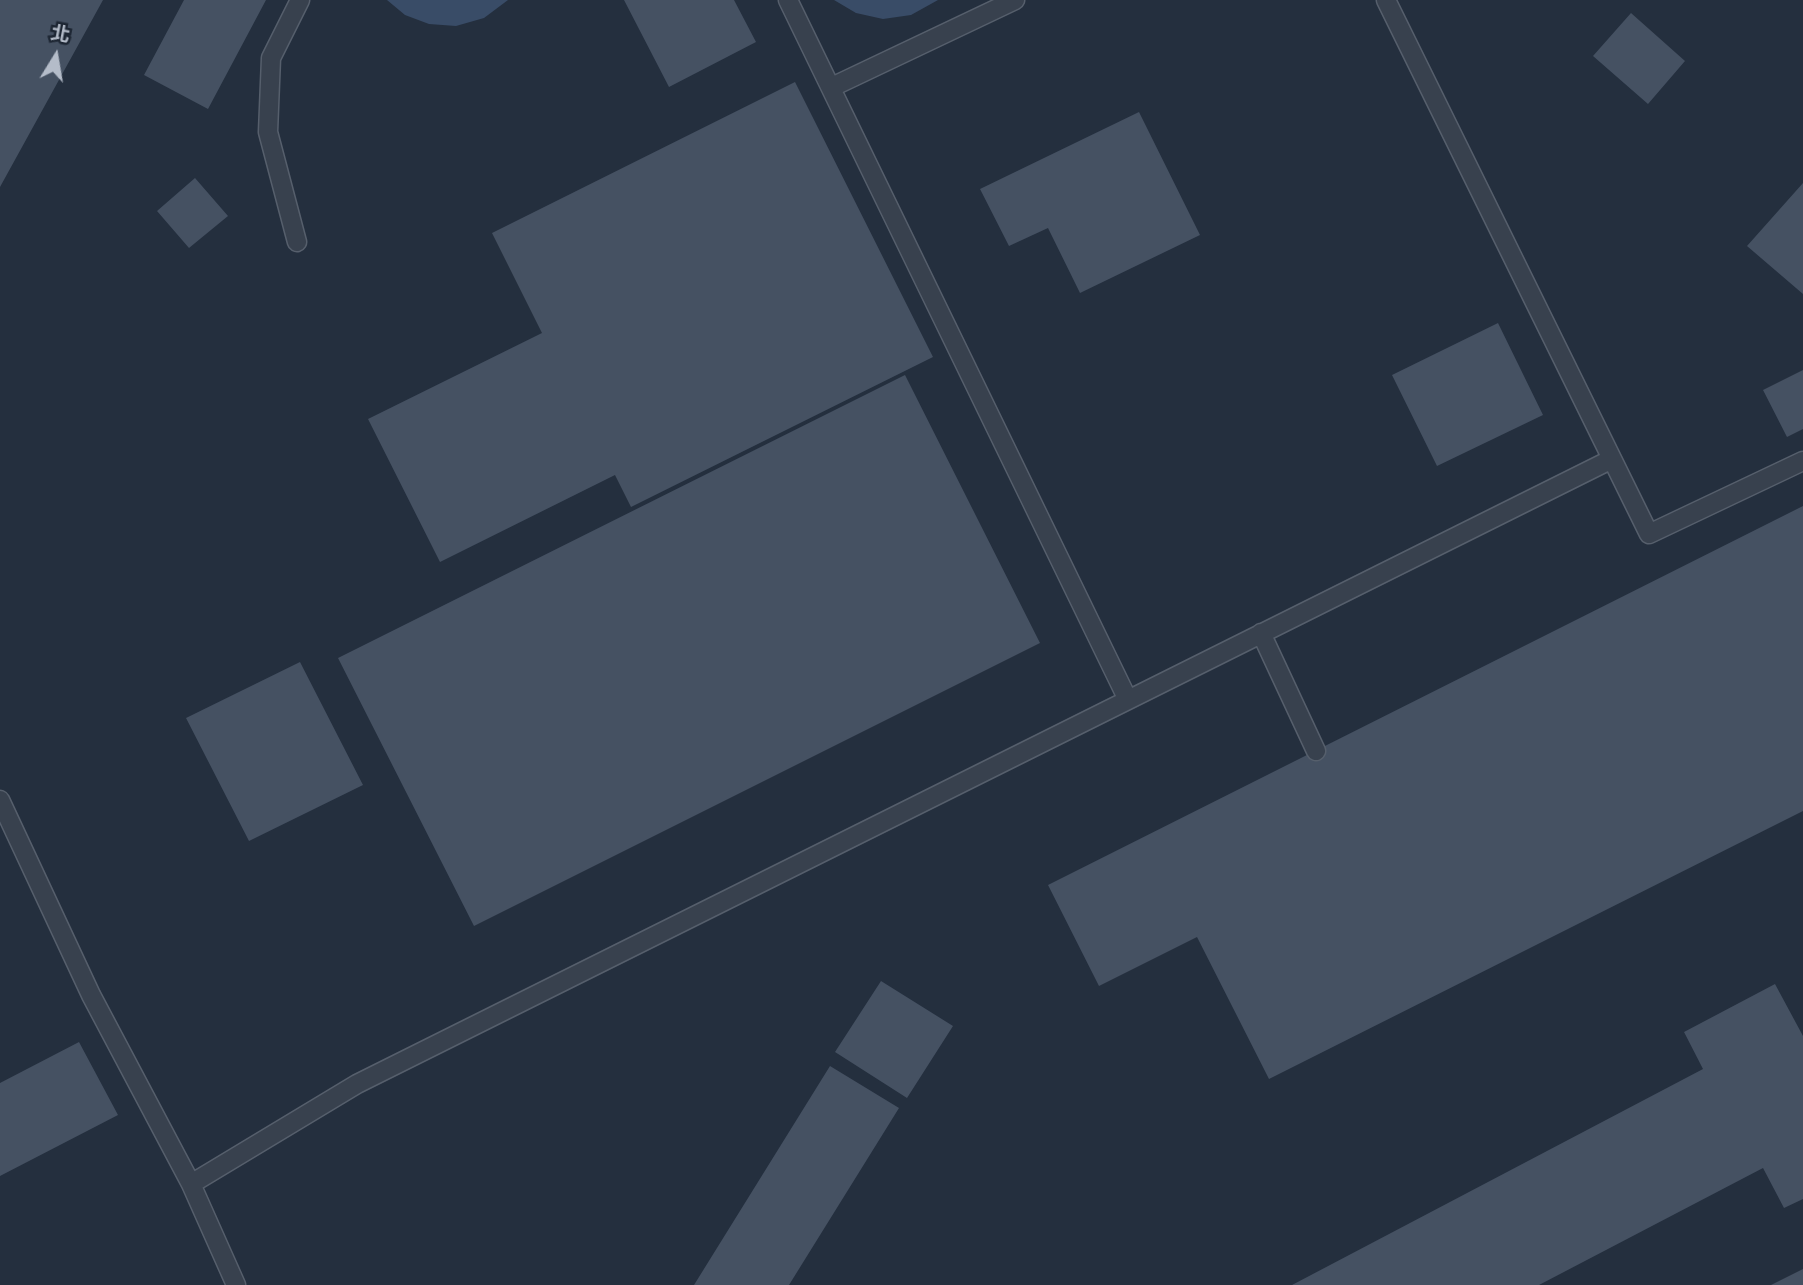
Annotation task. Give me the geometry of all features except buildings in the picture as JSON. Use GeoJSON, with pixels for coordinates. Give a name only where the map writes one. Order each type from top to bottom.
{"type":"FeatureCollection","features":[{"type":"Feature","properties":{"kind":"lane"},"geometry":{"type":"LineString","coordinates":[[297,242],[268,132],[271,58],[300,0]]}},
{"type":"Feature","properties":{"kind":"lane"},"geometry":{"type":"LineString","coordinates":[[788,0],[1128,700]]}},
{"type":"Feature","properties":{"kind":"lane"},"geometry":{"type":"LineString","coordinates":[[832,87],[1015,0]]}},
{"type":"Feature","properties":{"kind":"lane"},"geometry":{"type":"LineString","coordinates":[[1386,0],[1649,534],[1803,461]]}},
{"type":"Feature","properties":{"kind":"lane"},"geometry":{"type":"LineString","coordinates":[[191,1184],[357,1084],[1612,458]]}},
{"type":"Feature","properties":{"kind":"lane"},"geometry":{"type":"LineString","coordinates":[[1261,633],[1316,751]]}},
{"type":"Feature","properties":{"kind":"lane"},"geometry":{"type":"LineString","coordinates":[[0,800],[91,995],[191,1184],[236,1285]]}},
{"type":"Feature","properties":{"kind":"water"},"geometry":{"type":"Polygon","coordinates":[[[387,0],[508,0],[484,18],[456,26],[429,24],[405,15],[387,0]]]}},
{"type":"Feature","properties":{"kind":"water"},"geometry":{"type":"Polygon","coordinates":[[[834,0],[938,0],[911,15],[883,19],[856,13],[834,0]]]}}]}
